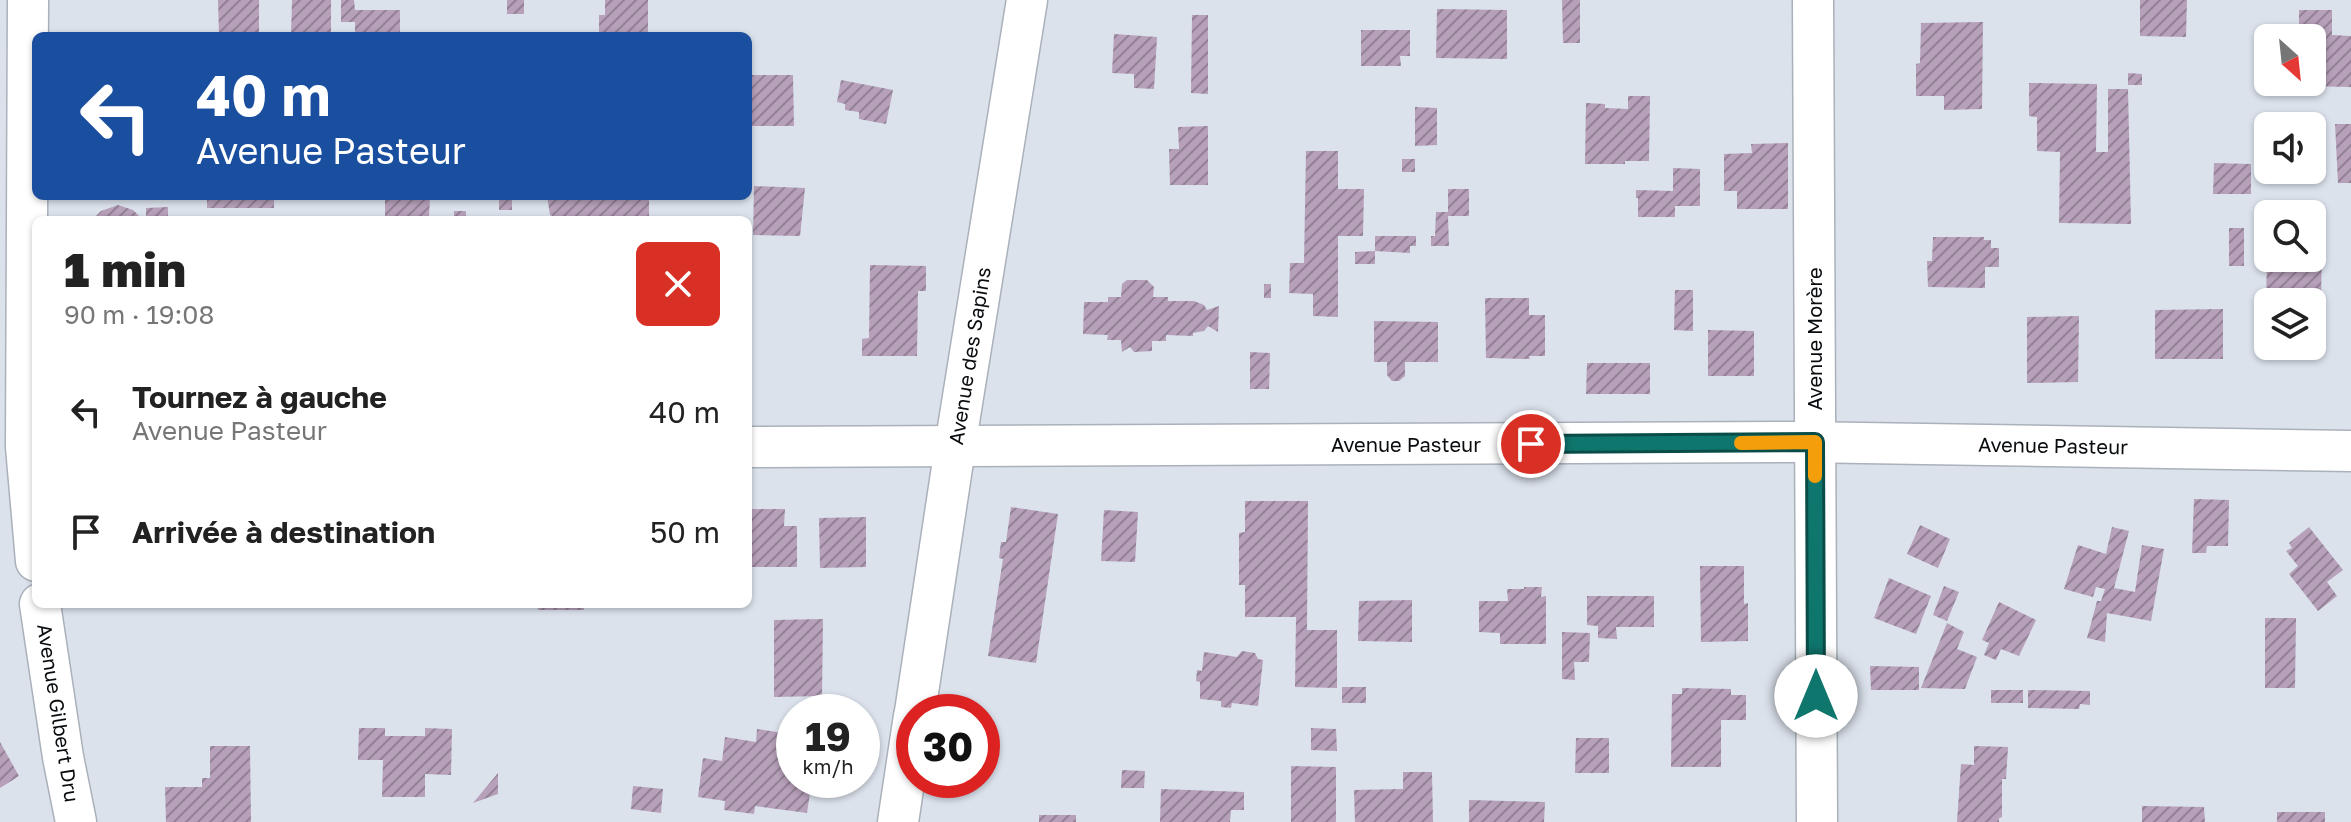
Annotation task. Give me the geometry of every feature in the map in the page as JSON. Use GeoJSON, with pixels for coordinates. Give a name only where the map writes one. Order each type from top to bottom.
{"type":"FeatureCollection","features":[{"type":"Feature","properties":{"kind":"street"},"geometry":{"type":"LineString","coordinates":[[28,0],[21,447],[32,531]]}},
{"type":"Feature","properties":{"kind":"street","name":"Avenue des Sapins"},"geometry":{"type":"LineString","coordinates":[[917,694],[1027,0]]}},
{"type":"Feature","properties":{"kind":"street","name":"Avenue Morère"},"geometry":{"type":"LineString","coordinates":[[1813,0],[1817,822]]}},
{"type":"Feature","properties":{"kind":"street","name":"Avenue Pasteur"},"geometry":{"type":"LineString","coordinates":[[752,447],[1815,442],[2351,451]]}},
{"type":"Feature","properties":{"kind":"street","name":"Avenue Gilbert Dru"},"geometry":{"type":"LineString","coordinates":[[41,608],[76,822]]}},
{"type":"Feature","properties":{"kind":"street","name":"Avenue des Sapins"},"geometry":{"type":"LineString","coordinates":[[898,822],[902,798]]}},
{"type":"Feature","properties":{"kind":"building"},"geometry":{"type":"Polygon","coordinates":[[[218,0],[259,0],[259,32],[219,32],[218,0]]]}},
{"type":"Feature","properties":{"kind":"building"},"geometry":{"type":"Polygon","coordinates":[[[292,0],[331,0],[331,32],[291,32],[292,0]]]}},
{"type":"Feature","properties":{"kind":"building"},"geometry":{"type":"Polygon","coordinates":[[[341,0],[354,0],[355,10],[400,10],[400,32],[355,32],[355,22],[341,22],[341,0]]]}},
{"type":"Feature","properties":{"kind":"building"},"geometry":{"type":"Polygon","coordinates":[[[507,0],[524,0],[524,14],[507,14],[507,0]]]}},
{"type":"Feature","properties":{"kind":"building"},"geometry":{"type":"Polygon","coordinates":[[[605,0],[648,0],[648,32],[599,32],[599,15],[605,15],[605,0]]]}},
{"type":"Feature","properties":{"kind":"building"},"geometry":{"type":"Polygon","coordinates":[[[1562,0],[1580,0],[1580,43],[1563,43],[1562,0]]]}},
{"type":"Feature","properties":{"kind":"building"},"geometry":{"type":"Polygon","coordinates":[[[2140,0],[2187,0],[2186,37],[2140,36],[2140,0]]]}},
{"type":"Feature","properties":{"kind":"building"},"geometry":{"type":"Polygon","coordinates":[[[1437,9],[1507,10],[1507,59],[1436,58],[1437,9]]]}},
{"type":"Feature","properties":{"kind":"building"},"geometry":{"type":"Polygon","coordinates":[[[2299,10],[2332,10],[2332,35],[2351,36],[2351,87],[2326,87],[2326,24],[2299,24],[2299,10]]]}},
{"type":"Feature","properties":{"kind":"building"},"geometry":{"type":"Polygon","coordinates":[[[1192,15],[1208,15],[1208,94],[1191,93],[1192,15]]]}},
{"type":"Feature","properties":{"kind":"building"},"geometry":{"type":"Polygon","coordinates":[[[1983,22],[1982,109],[1944,110],[1944,96],[1916,96],[1921,23],[1983,22]]]}},
{"type":"Feature","properties":{"kind":"building"},"geometry":{"type":"Polygon","coordinates":[[[1361,30],[1410,30],[1410,56],[1400,56],[1401,66],[1361,66],[1361,30]]]}},
{"type":"Feature","properties":{"kind":"building"},"geometry":{"type":"Polygon","coordinates":[[[1114,34],[1157,37],[1154,89],[1134,88],[1134,74],[1112,73],[1114,34]]]}},
{"type":"Feature","properties":{"kind":"building"},"geometry":{"type":"Polygon","coordinates":[[[2128,73],[2142,74],[2142,85],[2128,85],[2128,73]]]}},
{"type":"Feature","properties":{"kind":"building"},"geometry":{"type":"Polygon","coordinates":[[[752,75],[793,75],[794,126],[752,126],[752,75]]]}},
{"type":"Feature","properties":{"kind":"building"},"geometry":{"type":"Polygon","coordinates":[[[841,80],[893,90],[886,124],[859,119],[859,112],[845,110],[845,104],[837,102],[841,80]]]}},
{"type":"Feature","properties":{"kind":"building"},"geometry":{"type":"Polygon","coordinates":[[[2029,83],[2097,84],[2096,152],[2108,152],[2108,89],[2128,89],[2131,224],[2059,223],[2060,152],[2037,151],[2037,117],[2029,116],[2029,83]]]}},
{"type":"Feature","properties":{"kind":"building"},"geometry":{"type":"Polygon","coordinates":[[[1628,96],[1650,96],[1649,161],[1585,164],[1586,103],[1628,109],[1628,96]]]}},
{"type":"Feature","properties":{"kind":"building"},"geometry":{"type":"Polygon","coordinates":[[[1415,107],[1437,108],[1437,145],[1415,146],[1415,107]]]}},
{"type":"Feature","properties":{"kind":"building"},"geometry":{"type":"Polygon","coordinates":[[[2335,124],[2351,124],[2351,183],[2338,183],[2335,124]]]}},
{"type":"Feature","properties":{"kind":"building"},"geometry":{"type":"Polygon","coordinates":[[[1208,126],[1208,185],[1170,185],[1169,149],[1179,149],[1178,127],[1208,126]]]}},
{"type":"Feature","properties":{"kind":"building"},"geometry":{"type":"Polygon","coordinates":[[[1788,143],[1788,209],[1737,209],[1737,191],[1724,191],[1724,154],[1752,153],[1751,144],[1788,143]]]}},
{"type":"Feature","properties":{"kind":"building"},"geometry":{"type":"Polygon","coordinates":[[[1306,151],[1338,151],[1338,189],[1364,189],[1363,236],[1338,236],[1338,317],[1313,316],[1313,294],[1289,293],[1290,263],[1304,263],[1306,151]]]}},
{"type":"Feature","properties":{"kind":"building"},"geometry":{"type":"Polygon","coordinates":[[[1402,159],[1415,159],[1415,172],[1402,172],[1402,159]]]}},
{"type":"Feature","properties":{"kind":"building"},"geometry":{"type":"Polygon","coordinates":[[[2214,163],[2251,164],[2251,194],[2213,194],[2214,163]]]}},
{"type":"Feature","properties":{"kind":"building"},"geometry":{"type":"Polygon","coordinates":[[[1673,168],[1700,169],[1700,206],[1675,206],[1675,217],[1638,217],[1636,190],[1673,191],[1673,168]]]}},
{"type":"Feature","properties":{"kind":"building"},"geometry":{"type":"Polygon","coordinates":[[[754,186],[805,188],[800,236],[753,235],[754,186]]]}},
{"type":"Feature","properties":{"kind":"building"},"geometry":{"type":"Polygon","coordinates":[[[1448,189],[1469,189],[1469,216],[1448,216],[1449,246],[1431,246],[1431,236],[1435,236],[1436,212],[1448,212],[1448,189]]]}},
{"type":"Feature","properties":{"kind":"building"},"geometry":{"type":"Polygon","coordinates":[[[207,200],[274,200],[274,208],[207,208],[207,200]]]}},
{"type":"Feature","properties":{"kind":"building"},"geometry":{"type":"Polygon","coordinates":[[[385,200],[430,200],[429,216],[385,216],[385,200]]]}},
{"type":"Feature","properties":{"kind":"building"},"geometry":{"type":"Polygon","coordinates":[[[499,200],[512,200],[512,210],[499,210],[499,200]]]}},
{"type":"Feature","properties":{"kind":"building"},"geometry":{"type":"Polygon","coordinates":[[[548,200],[649,200],[649,216],[550,215],[548,200]]]}},
{"type":"Feature","properties":{"kind":"building"},"geometry":{"type":"Polygon","coordinates":[[[118,205],[133,210],[139,216],[96,216],[118,205]]]}},
{"type":"Feature","properties":{"kind":"building"},"geometry":{"type":"Polygon","coordinates":[[[168,207],[168,216],[146,216],[146,208],[168,207]]]}},
{"type":"Feature","properties":{"kind":"building"},"geometry":{"type":"Polygon","coordinates":[[[454,211],[466,211],[466,216],[454,216],[454,211]]]}},
{"type":"Feature","properties":{"kind":"building"},"geometry":{"type":"Polygon","coordinates":[[[2229,228],[2244,228],[2244,266],[2229,266],[2229,228]]]}},
{"type":"Feature","properties":{"kind":"building"},"geometry":{"type":"Polygon","coordinates":[[[1375,236],[1416,236],[1416,246],[1410,246],[1410,253],[1375,251],[1375,236]]]}},
{"type":"Feature","properties":{"kind":"building"},"geometry":{"type":"Polygon","coordinates":[[[1933,237],[1984,237],[1984,240],[1991,240],[1991,248],[1999,248],[1999,267],[1985,267],[1985,288],[1928,287],[1927,261],[1932,261],[1933,237]]]}},
{"type":"Feature","properties":{"kind":"building"},"geometry":{"type":"Polygon","coordinates":[[[1375,251],[1375,264],[1355,264],[1355,252],[1375,251]]]}},
{"type":"Feature","properties":{"kind":"building"},"geometry":{"type":"Polygon","coordinates":[[[870,265],[926,266],[926,291],[918,291],[917,356],[862,356],[862,339],[869,338],[870,265]]]}},
{"type":"Feature","properties":{"kind":"building"},"geometry":{"type":"Polygon","coordinates":[[[2267,272],[2322,272],[2321,288],[2266,288],[2267,272]]]}},
{"type":"Feature","properties":{"kind":"building"},"geometry":{"type":"Polygon","coordinates":[[[1127,280],[1147,280],[1154,287],[1153,297],[1168,297],[1168,301],[1194,301],[1204,305],[1207,310],[1219,306],[1218,332],[1208,326],[1204,331],[1193,333],[1193,336],[1166,335],[1166,341],[1152,341],[1152,351],[1134,352],[1130,347],[1122,352],[1121,340],[1107,340],[1108,335],[1083,334],[1084,302],[1108,302],[1108,297],[1121,297],[1122,284],[1127,280]]]}},
{"type":"Feature","properties":{"kind":"building"},"geometry":{"type":"Polygon","coordinates":[[[1264,284],[1271,284],[1271,298],[1264,298],[1264,284]]]}},
{"type":"Feature","properties":{"kind":"building"},"geometry":{"type":"Polygon","coordinates":[[[1675,290],[1693,290],[1693,331],[1674,330],[1675,290]]]}},
{"type":"Feature","properties":{"kind":"building"},"geometry":{"type":"Polygon","coordinates":[[[1485,298],[1529,298],[1529,315],[1545,315],[1545,356],[1529,356],[1530,359],[1486,358],[1485,298]]]}},
{"type":"Feature","properties":{"kind":"building"},"geometry":{"type":"Polygon","coordinates":[[[2223,309],[2223,359],[2155,359],[2155,310],[2223,309]]]}},
{"type":"Feature","properties":{"kind":"building"},"geometry":{"type":"Polygon","coordinates":[[[2079,316],[2078,382],[2027,383],[2027,317],[2079,316]]]}},
{"type":"Feature","properties":{"kind":"building"},"geometry":{"type":"Polygon","coordinates":[[[1374,321],[1438,322],[1438,362],[1405,362],[1405,376],[1399,381],[1392,381],[1387,375],[1387,362],[1374,362],[1374,321]]]}},
{"type":"Feature","properties":{"kind":"building"},"geometry":{"type":"Polygon","coordinates":[[[1708,330],[1754,331],[1754,376],[1708,376],[1708,330]]]}},
{"type":"Feature","properties":{"kind":"building"},"geometry":{"type":"Polygon","coordinates":[[[1250,352],[1270,353],[1269,389],[1250,389],[1250,352]]]}},
{"type":"Feature","properties":{"kind":"building"},"geometry":{"type":"Polygon","coordinates":[[[1587,363],[1650,363],[1650,394],[1586,394],[1587,363]]]}},
{"type":"Feature","properties":{"kind":"building"},"geometry":{"type":"Polygon","coordinates":[[[2194,499],[2229,500],[2228,546],[2207,546],[2206,553],[2192,553],[2194,499]]]}},
{"type":"Feature","properties":{"kind":"building"},"geometry":{"type":"Polygon","coordinates":[[[1245,501],[1308,501],[1307,630],[1337,630],[1337,688],[1295,687],[1296,617],[1245,617],[1245,585],[1239,585],[1239,533],[1245,532],[1245,501]]]}},
{"type":"Feature","properties":{"kind":"building"},"geometry":{"type":"Polygon","coordinates":[[[1011,507],[1058,514],[1036,663],[988,656],[1003,559],[999,558],[1001,542],[1006,542],[1011,507]]]}},
{"type":"Feature","properties":{"kind":"building"},"geometry":{"type":"Polygon","coordinates":[[[752,509],[785,509],[784,526],[797,526],[797,567],[752,567],[752,509]]]}},
{"type":"Feature","properties":{"kind":"building"},"geometry":{"type":"Polygon","coordinates":[[[1104,510],[1138,512],[1135,562],[1101,561],[1104,510]]]}},
{"type":"Feature","properties":{"kind":"building"},"geometry":{"type":"Polygon","coordinates":[[[866,517],[866,567],[820,568],[819,518],[866,517]]]}},
{"type":"Feature","properties":{"kind":"building"},"geometry":{"type":"Polygon","coordinates":[[[1920,525],[1950,539],[1938,568],[1907,554],[1920,525]]]}},
{"type":"Feature","properties":{"kind":"building"},"geometry":{"type":"Polygon","coordinates":[[[2112,527],[2129,531],[2114,588],[2135,592],[2142,545],[2164,549],[2151,621],[2107,613],[2105,642],[2087,638],[2097,601],[2101,601],[2105,589],[2096,587],[2093,597],[2064,589],[2078,545],[2106,554],[2112,527]]]}},
{"type":"Feature","properties":{"kind":"building"},"geometry":{"type":"Polygon","coordinates":[[[2309,527],[2343,570],[2327,582],[2337,596],[2318,611],[2289,574],[2298,566],[2286,551],[2292,548],[2289,543],[2309,527]]]}},
{"type":"Feature","properties":{"kind":"building"},"geometry":{"type":"Polygon","coordinates":[[[1700,566],[1744,566],[1748,641],[1701,642],[1700,566]]]}},
{"type":"Feature","properties":{"kind":"building"},"geometry":{"type":"Polygon","coordinates":[[[1889,578],[1931,596],[1916,634],[1874,618],[1889,578]]]}},
{"type":"Feature","properties":{"kind":"building"},"geometry":{"type":"Polygon","coordinates":[[[1944,586],[1959,592],[1947,621],[1933,615],[1944,586]]]}},
{"type":"Feature","properties":{"kind":"building"},"geometry":{"type":"Polygon","coordinates":[[[1542,587],[1541,597],[1546,596],[1546,644],[1500,644],[1500,633],[1479,632],[1479,601],[1508,601],[1507,589],[1542,587]]]}},
{"type":"Feature","properties":{"kind":"building"},"geometry":{"type":"Polygon","coordinates":[[[1587,596],[1654,596],[1654,627],[1616,627],[1617,639],[1598,638],[1598,626],[1587,625],[1587,596]]]}},
{"type":"Feature","properties":{"kind":"building"},"geometry":{"type":"Polygon","coordinates":[[[1412,600],[1412,642],[1358,641],[1359,601],[1412,600]]]}},
{"type":"Feature","properties":{"kind":"building"},"geometry":{"type":"Polygon","coordinates":[[[1999,602],[2036,620],[2019,656],[2001,649],[1996,660],[1984,655],[1989,643],[1982,640],[1999,602]]]}},
{"type":"Feature","properties":{"kind":"building"},"geometry":{"type":"Polygon","coordinates":[[[538,608],[584,608],[584,610],[538,608]]]}},
{"type":"Feature","properties":{"kind":"building"},"geometry":{"type":"Polygon","coordinates":[[[2265,618],[2296,618],[2295,688],[2265,688],[2265,618]]]}},
{"type":"Feature","properties":{"kind":"building"},"geometry":{"type":"Polygon","coordinates":[[[823,619],[822,694],[776,694],[774,697],[774,620],[823,619]]]}},
{"type":"Feature","properties":{"kind":"building"},"geometry":{"type":"Polygon","coordinates":[[[1947,623],[1964,632],[1957,649],[1977,657],[1965,689],[1921,688],[1947,623]]]}},
{"type":"Feature","properties":{"kind":"building"},"geometry":{"type":"Polygon","coordinates":[[[1562,632],[1590,633],[1589,662],[1574,662],[1575,680],[1562,679],[1562,632]]]}},
{"type":"Feature","properties":{"kind":"building"},"geometry":{"type":"Polygon","coordinates":[[[1242,651],[1255,653],[1258,659],[1263,660],[1258,706],[1232,703],[1231,708],[1221,707],[1221,701],[1200,699],[1200,682],[1196,681],[1197,670],[1202,671],[1204,652],[1237,657],[1242,651]]]}},
{"type":"Feature","properties":{"kind":"building"},"geometry":{"type":"Polygon","coordinates":[[[1870,666],[1919,667],[1919,690],[1871,690],[1870,666]]]}},
{"type":"Feature","properties":{"kind":"building"},"geometry":{"type":"Polygon","coordinates":[[[1342,687],[1366,687],[1366,703],[1342,703],[1342,687]]]}},
{"type":"Feature","properties":{"kind":"building"},"geometry":{"type":"Polygon","coordinates":[[[1682,688],[1731,689],[1731,695],[1746,695],[1746,720],[1721,720],[1721,767],[1671,767],[1672,694],[1682,694],[1682,688]]]}},
{"type":"Feature","properties":{"kind":"building"},"geometry":{"type":"Polygon","coordinates":[[[1991,690],[2023,690],[2023,703],[1991,703],[1991,690]]]}},
{"type":"Feature","properties":{"kind":"building"},"geometry":{"type":"Polygon","coordinates":[[[2028,690],[2090,691],[2090,705],[2080,704],[2079,709],[2028,708],[2028,690]]]}},
{"type":"Feature","properties":{"kind":"building"},"geometry":{"type":"Polygon","coordinates":[[[359,728],[385,728],[385,736],[425,736],[425,728],[452,729],[451,775],[425,774],[425,797],[382,797],[383,760],[358,760],[359,728]]]}},
{"type":"Feature","properties":{"kind":"building"},"geometry":{"type":"Polygon","coordinates":[[[1311,728],[1336,729],[1337,751],[1311,750],[1311,728]]]}},
{"type":"Feature","properties":{"kind":"building"},"geometry":{"type":"Polygon","coordinates":[[[757,729],[776,732],[776,798],[809,798],[807,813],[755,806],[754,814],[724,810],[725,801],[698,797],[703,758],[722,761],[725,737],[756,742],[757,729]]]}},
{"type":"Feature","properties":{"kind":"building"},"geometry":{"type":"Polygon","coordinates":[[[1576,738],[1609,738],[1609,773],[1575,773],[1576,738]]]}},
{"type":"Feature","properties":{"kind":"building"},"geometry":{"type":"Polygon","coordinates":[[[0,742],[19,776],[0,788],[0,742]]]}},
{"type":"Feature","properties":{"kind":"building"},"geometry":{"type":"Polygon","coordinates":[[[210,746],[250,746],[251,822],[166,822],[165,787],[202,787],[202,778],[210,778],[210,746]]]}},
{"type":"Feature","properties":{"kind":"building"},"geometry":{"type":"Polygon","coordinates":[[[1974,746],[2008,747],[1999,822],[1957,822],[1961,764],[1974,765],[1974,746]]]}},
{"type":"Feature","properties":{"kind":"building"},"geometry":{"type":"Polygon","coordinates":[[[1291,766],[1336,767],[1336,822],[1291,822],[1291,766]]]}},
{"type":"Feature","properties":{"kind":"building"},"geometry":{"type":"Polygon","coordinates":[[[1122,770],[1145,771],[1144,788],[1121,788],[1122,770]]]}},
{"type":"Feature","properties":{"kind":"building"},"geometry":{"type":"Polygon","coordinates":[[[1403,772],[1432,772],[1433,822],[1355,822],[1354,790],[1403,789],[1403,772]]]}},
{"type":"Feature","properties":{"kind":"building"},"geometry":{"type":"Polygon","coordinates":[[[498,773],[498,794],[473,803],[498,773]]]}},
{"type":"Feature","properties":{"kind":"building"},"geometry":{"type":"Polygon","coordinates":[[[633,786],[663,789],[661,813],[631,809],[633,786]]]}},
{"type":"Feature","properties":{"kind":"building"},"geometry":{"type":"Polygon","coordinates":[[[1161,789],[1244,792],[1244,810],[1231,810],[1230,822],[1160,822],[1161,789]]]}},
{"type":"Feature","properties":{"kind":"building"},"geometry":{"type":"Polygon","coordinates":[[[1469,800],[1545,802],[1544,822],[1469,822],[1469,800]]]}},
{"type":"Feature","properties":{"kind":"building"},"geometry":{"type":"Polygon","coordinates":[[[2142,806],[2204,807],[2205,822],[2142,822],[2142,806]]]}},
{"type":"Feature","properties":{"kind":"building"},"geometry":{"type":"Polygon","coordinates":[[[2277,812],[2325,812],[2325,822],[2277,822],[2277,812]]]}},
{"type":"Feature","properties":{"kind":"building"},"geometry":{"type":"Polygon","coordinates":[[[1039,815],[1076,815],[1076,822],[1039,822],[1039,815]]]}},
{"type":"Feature","properties":{"kind":"slow traffic"},"geometry":{"type":"LineString","coordinates":[[1741,443],[1815,442],[1815,476]]}},
{"type":"Feature","properties":{"kind":"route"},"geometry":{"type":"LineString","coordinates":[[1531,444],[1815,442],[1816,696]]}}]}
